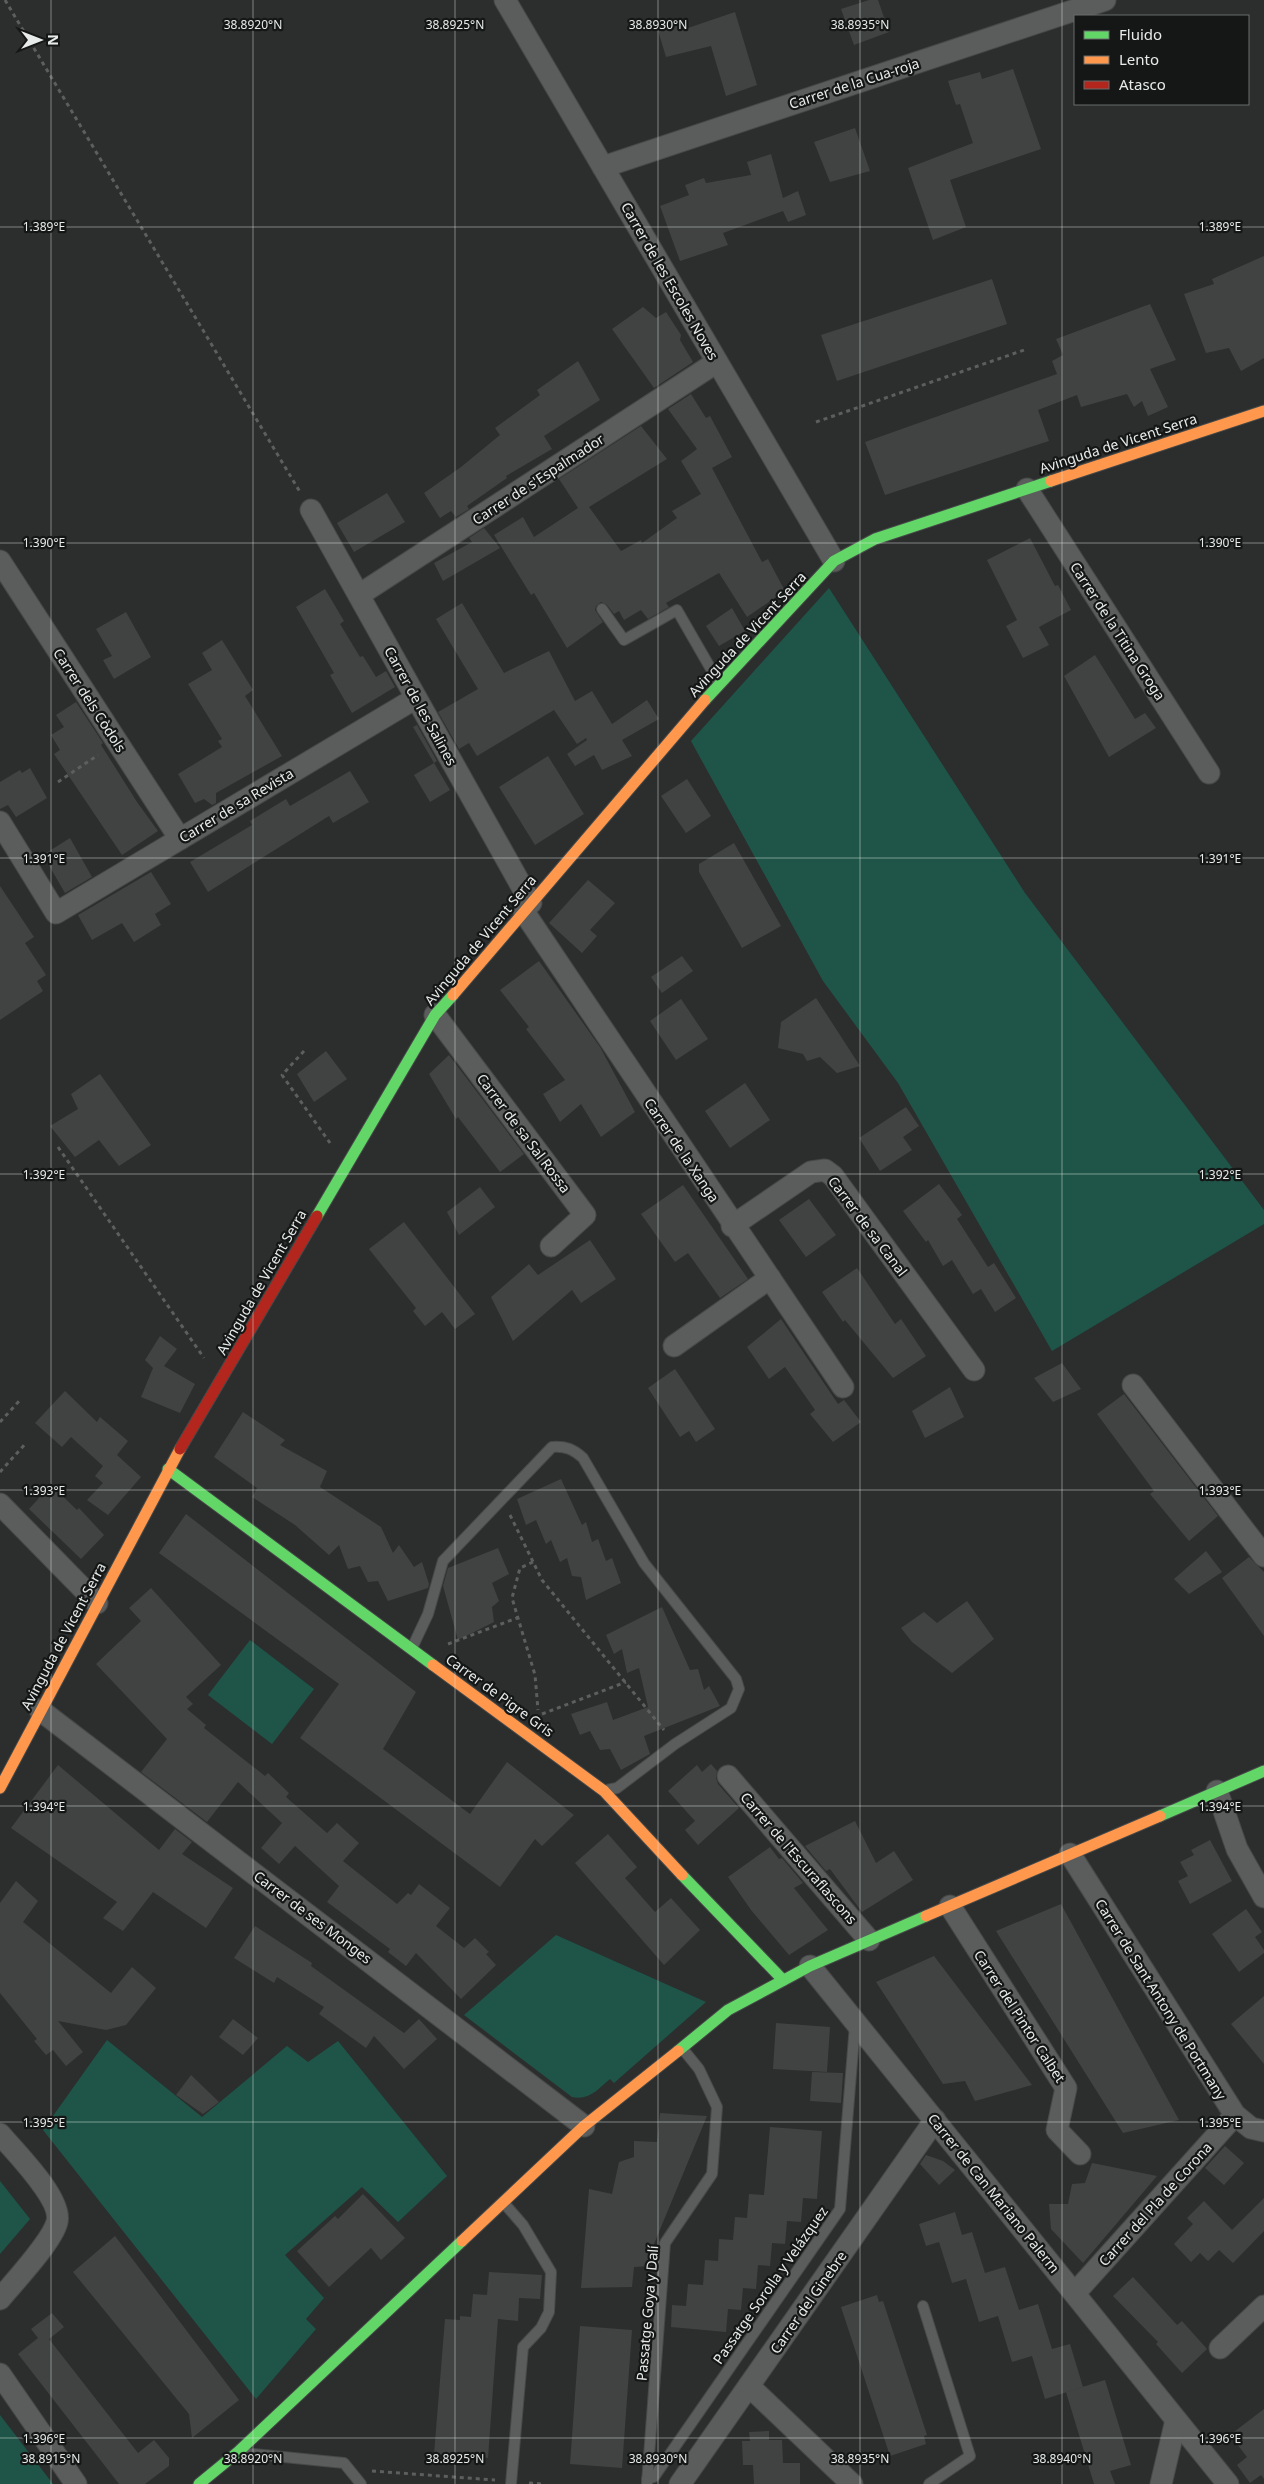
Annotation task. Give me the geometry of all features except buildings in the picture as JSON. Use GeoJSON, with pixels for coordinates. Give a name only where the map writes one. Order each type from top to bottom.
{"type":"FeatureCollection","features":[{"type":"Feature","properties":{"kind":"street","name":"Carrer de les Escoles Noves"},"geometry":{"type":"LineString","coordinates":[[505,0],[834,562]]}},
{"type":"Feature","properties":{"kind":"street","name":"Carrer de la Cua-roja"},"geometry":{"type":"LineString","coordinates":[[603,167],[1105,0]]}},
{"type":"Feature","properties":{"kind":"street","name":"Carrer de s'Espalmador"},"geometry":{"type":"LineString","coordinates":[[359,595],[718,362]]}},
{"type":"Feature","properties":{"kind":"street","name":"Avinguda de Vicent Serra"},"geometry":{"type":"LineString","coordinates":[[0,1788],[168,1469],[435,1015],[719,684],[834,562],[875,539],[1264,411]]}},
{"type":"Feature","properties":{"kind":"street","name":"Carrer de la Titina Groga"},"geometry":{"type":"LineString","coordinates":[[1027,489],[1209,772]]}},
{"type":"Feature","properties":{"kind":"street","name":"Carrer de les Salines"},"geometry":{"type":"LineString","coordinates":[[311,510],[416,698],[527,907]]}},
{"type":"Feature","properties":{"kind":"street","name":"Carrer dels Còdols"},"geometry":{"type":"LineString","coordinates":[[0,561],[180,839]]}},
{"type":"Feature","properties":{"kind":"street","name":"Carrer de sa Revista"},"geometry":{"type":"LineString","coordinates":[[0,822],[56,913],[416,698]]}},
{"type":"Feature","properties":{"kind":"street","name":"Carrer de la Xanga"},"geometry":{"type":"LineString","coordinates":[[527,907],[732,1226],[770,1278],[843,1387]]}},
{"type":"Feature","properties":{"kind":"street","name":"Carrer de sa Sal Rossa"},"geometry":{"type":"LineString","coordinates":[[435,1015],[585,1215],[551,1246]]}},
{"type":"Feature","properties":{"kind":"street","name":"Carrer de sa Canal"},"geometry":{"type":"LineString","coordinates":[[732,1226],[811,1172],[825,1170],[833,1176],[974,1370]]}},
{"type":"Feature","properties":{"kind":"street"},"geometry":{"type":"LineString","coordinates":[[674,1346],[770,1278]]}},
{"type":"Feature","properties":{"kind":"street"},"geometry":{"type":"LineString","coordinates":[[1133,1385],[1264,1556]]}},
{"type":"Feature","properties":{"kind":"street","name":"Carrer de Pigre Gris"},"geometry":{"type":"LineString","coordinates":[[168,1469],[604,1791],[753,1952],[783,1980]]}},
{"type":"Feature","properties":{"kind":"street"},"geometry":{"type":"LineString","coordinates":[[0,1504],[97,1603]]}},
{"type":"Feature","properties":{"kind":"street","name":"Carrer de ses Monges"},"geometry":{"type":"LineString","coordinates":[[40,1710],[584,2126]]}},
{"type":"Feature","properties":{"kind":"street"},"geometry":{"type":"LineString","coordinates":[[199,2484],[238,2452],[584,2126],[728,2010],[810,1966],[1264,1771]]}},
{"type":"Feature","properties":{"kind":"street","name":"Carrer de l'Escuraflascons"},"geometry":{"type":"LineString","coordinates":[[728,1776],[869,1940]]}},
{"type":"Feature","properties":{"kind":"street"},"geometry":{"type":"LineString","coordinates":[[1217,1791],[1237,1849],[1264,1897]]}},
{"type":"Feature","properties":{"kind":"street","name":"Carrer de Sant Antony de Portmany"},"geometry":{"type":"LineString","coordinates":[[1070,1854],[1235,2116],[1251,2128],[1264,2131]]}},
{"type":"Feature","properties":{"kind":"street","name":"Carrer del Pintor Calbet"},"geometry":{"type":"LineString","coordinates":[[950,1906],[1066,2088],[1058,2130],[1080,2154]]}},
{"type":"Feature","properties":{"kind":"street","name":"Carrer de Can Mariano Palerm"},"geometry":{"type":"LineString","coordinates":[[810,1966],[1228,2484]]}},
{"type":"Feature","properties":{"kind":"street","name":"Carrer del Pla de Corona"},"geometry":{"type":"LineString","coordinates":[[1075,2293],[1235,2116]]}},
{"type":"Feature","properties":{"kind":"street","name":"Carrer del Ginebre"},"geometry":{"type":"LineString","coordinates":[[680,2484],[935,2120]]}},
{"type":"Feature","properties":{"kind":"street"},"geometry":{"type":"LineString","coordinates":[[0,2134],[55,2202],[58,2222],[47,2240],[0,2299]]}},
{"type":"Feature","properties":{"kind":"street"},"geometry":{"type":"LineString","coordinates":[[1220,2348],[1264,2306]]}},
{"type":"Feature","properties":{"kind":"street"},"geometry":{"type":"LineString","coordinates":[[2,2382],[76,2484]]}},
{"type":"Feature","properties":{"kind":"street"},"geometry":{"type":"LineString","coordinates":[[749,2386],[852,2484]]}},
{"type":"Feature","properties":{"kind":"street"},"geometry":{"type":"LineString","coordinates":[[1161,2484],[1176,2420]]}},
{"type":"Feature","properties":{"kind":"lane"},"geometry":{"type":"LineString","coordinates":[[602,608],[624,640],[677,610],[719,684]]}},
{"type":"Feature","properties":{"kind":"lane"},"geometry":{"type":"LineString","coordinates":[[411,1649],[428,1614],[443,1561],[552,1447],[564,1446],[575,1451],[583,1458],[644,1563],[736,1679],[739,1688],[731,1708],[675,1744],[617,1788],[604,1791]]}},
{"type":"Feature","properties":{"kind":"lane","name":"Passatge Sorolla y Velázquez"},"geometry":{"type":"LineString","coordinates":[[647,2482],[654,2477],[840,2209],[855,2021]]}},
{"type":"Feature","properties":{"kind":"lane","name":"Passatge Goya y Dalí"},"geometry":{"type":"LineString","coordinates":[[647,2482],[665,2243],[712,2174],[717,2107],[699,2069],[682,2048]]}},
{"type":"Feature","properties":{"kind":"lane"},"geometry":{"type":"LineString","coordinates":[[502,2202],[523,2225],[551,2272],[549,2312],[541,2328],[523,2347],[511,2483]]}},
{"type":"Feature","properties":{"kind":"lane"},"geometry":{"type":"LineString","coordinates":[[923,2306],[970,2456],[929,2484]]}},
{"type":"Feature","properties":{"kind":"lane"},"geometry":{"type":"LineString","coordinates":[[238,2452],[344,2463],[361,2484]]}},
{"type":"Feature","properties":{"kind":"path"},"geometry":{"type":"LineString","coordinates":[[5,0],[311,510]]}},
{"type":"Feature","properties":{"kind":"path"},"geometry":{"type":"LineString","coordinates":[[816,422],[1027,349]]}},
{"type":"Feature","properties":{"kind":"path"},"geometry":{"type":"LineString","coordinates":[[58,782],[118,743]]}},
{"type":"Feature","properties":{"kind":"path"},"geometry":{"type":"LineString","coordinates":[[304,1051],[282,1075],[346,1167]]}},
{"type":"Feature","properties":{"kind":"path"},"geometry":{"type":"LineString","coordinates":[[58,1147],[220,1381]]}},
{"type":"Feature","properties":{"kind":"path"},"geometry":{"type":"LineString","coordinates":[[0,1422],[21,1399]]}},
{"type":"Feature","properties":{"kind":"path"},"geometry":{"type":"LineString","coordinates":[[0,1472],[26,1443]]}},
{"type":"Feature","properties":{"kind":"path"},"geometry":{"type":"LineString","coordinates":[[509,1513],[542,1580],[675,1744]]}},
{"type":"Feature","properties":{"kind":"path"},"geometry":{"type":"LineString","coordinates":[[533,1562],[520,1568],[512,1598],[535,1675],[539,1715],[626,1682]]}},
{"type":"Feature","properties":{"kind":"path"},"geometry":{"type":"LineString","coordinates":[[430,1663],[440,1647],[517,1618]]}},
{"type":"Feature","properties":{"kind":"path"},"geometry":{"type":"LineString","coordinates":[[354,2475],[369,2470],[511,2483],[542,2484]]}},
{"type":"Feature","properties":{"kind":"green space"},"geometry":{"type":"Polygon","coordinates":[[[829,588],[1025,893],[1264,1210],[1264,1224],[1052,1351],[898,1083],[823,981],[691,741],[829,588]]]}},
{"type":"Feature","properties":{"kind":"green space"},"geometry":{"type":"Polygon","coordinates":[[[250,1640],[314,1689],[272,1744],[208,1695],[250,1640]]]}},
{"type":"Feature","properties":{"kind":"green space"},"geometry":{"type":"Polygon","coordinates":[[[556,1935],[706,2002],[614,2083],[610,2079],[588,2096],[578,2098],[572,2097],[464,2015],[556,1935]]]}},
{"type":"Feature","properties":{"kind":"green space"},"geometry":{"type":"Polygon","coordinates":[[[107,2040],[202,2117],[287,2046],[308,2062],[338,2041],[447,2176],[398,2222],[362,2187],[285,2255],[324,2298],[306,2319],[316,2329],[256,2399],[43,2130],[107,2040]]]}},
{"type":"Feature","properties":{"kind":"green space"},"geometry":{"type":"Polygon","coordinates":[[[0,2181],[30,2219],[0,2254],[0,2181]]]}},
{"type":"Feature","properties":{"kind":"green space"},"geometry":{"type":"Polygon","coordinates":[[[0,2415],[53,2484],[0,2484],[0,2415]]]}},
{"type":"Feature","properties":{"kind":"traffic: fast"},"geometry":{"type":"LineString","coordinates":[[705,700],[834,561],[875,539],[1051,481]]}},
{"type":"Feature","properties":{"kind":"traffic: fast"},"geometry":{"type":"LineString","coordinates":[[317,1216],[435,1015],[453,995]]}},
{"type":"Feature","properties":{"kind":"traffic: fast"},"geometry":{"type":"LineString","coordinates":[[168,1469],[433,1665]]}},
{"type":"Feature","properties":{"kind":"traffic: fast"},"geometry":{"type":"LineString","coordinates":[[1160,1816],[1264,1771]]}},
{"type":"Feature","properties":{"kind":"traffic: fast"},"geometry":{"type":"LineString","coordinates":[[682,1875],[783,1980]]}},
{"type":"Feature","properties":{"kind":"traffic: fast"},"geometry":{"type":"LineString","coordinates":[[678,2051],[728,2010],[810,1966],[926,1916]]}},
{"type":"Feature","properties":{"kind":"traffic: fast"},"geometry":{"type":"LineString","coordinates":[[199,2484],[238,2452],[462,2241]]}},
{"type":"Feature","properties":{"kind":"traffic: slow"},"geometry":{"type":"LineString","coordinates":[[1051,481],[1264,411]]}},
{"type":"Feature","properties":{"kind":"traffic: slow"},"geometry":{"type":"LineString","coordinates":[[453,995],[705,700]]}},
{"type":"Feature","properties":{"kind":"traffic: slow"},"geometry":{"type":"LineString","coordinates":[[0,1788],[180,1449]]}},
{"type":"Feature","properties":{"kind":"traffic: slow"},"geometry":{"type":"LineString","coordinates":[[433,1665],[604,1791],[682,1875]]}},
{"type":"Feature","properties":{"kind":"traffic: slow"},"geometry":{"type":"LineString","coordinates":[[926,1916],[1160,1816]]}},
{"type":"Feature","properties":{"kind":"traffic: slow"},"geometry":{"type":"LineString","coordinates":[[462,2241],[584,2126],[678,2051]]}},
{"type":"Feature","properties":{"kind":"traffic: jam"},"geometry":{"type":"LineString","coordinates":[[180,1449],[317,1216]]}}]}
